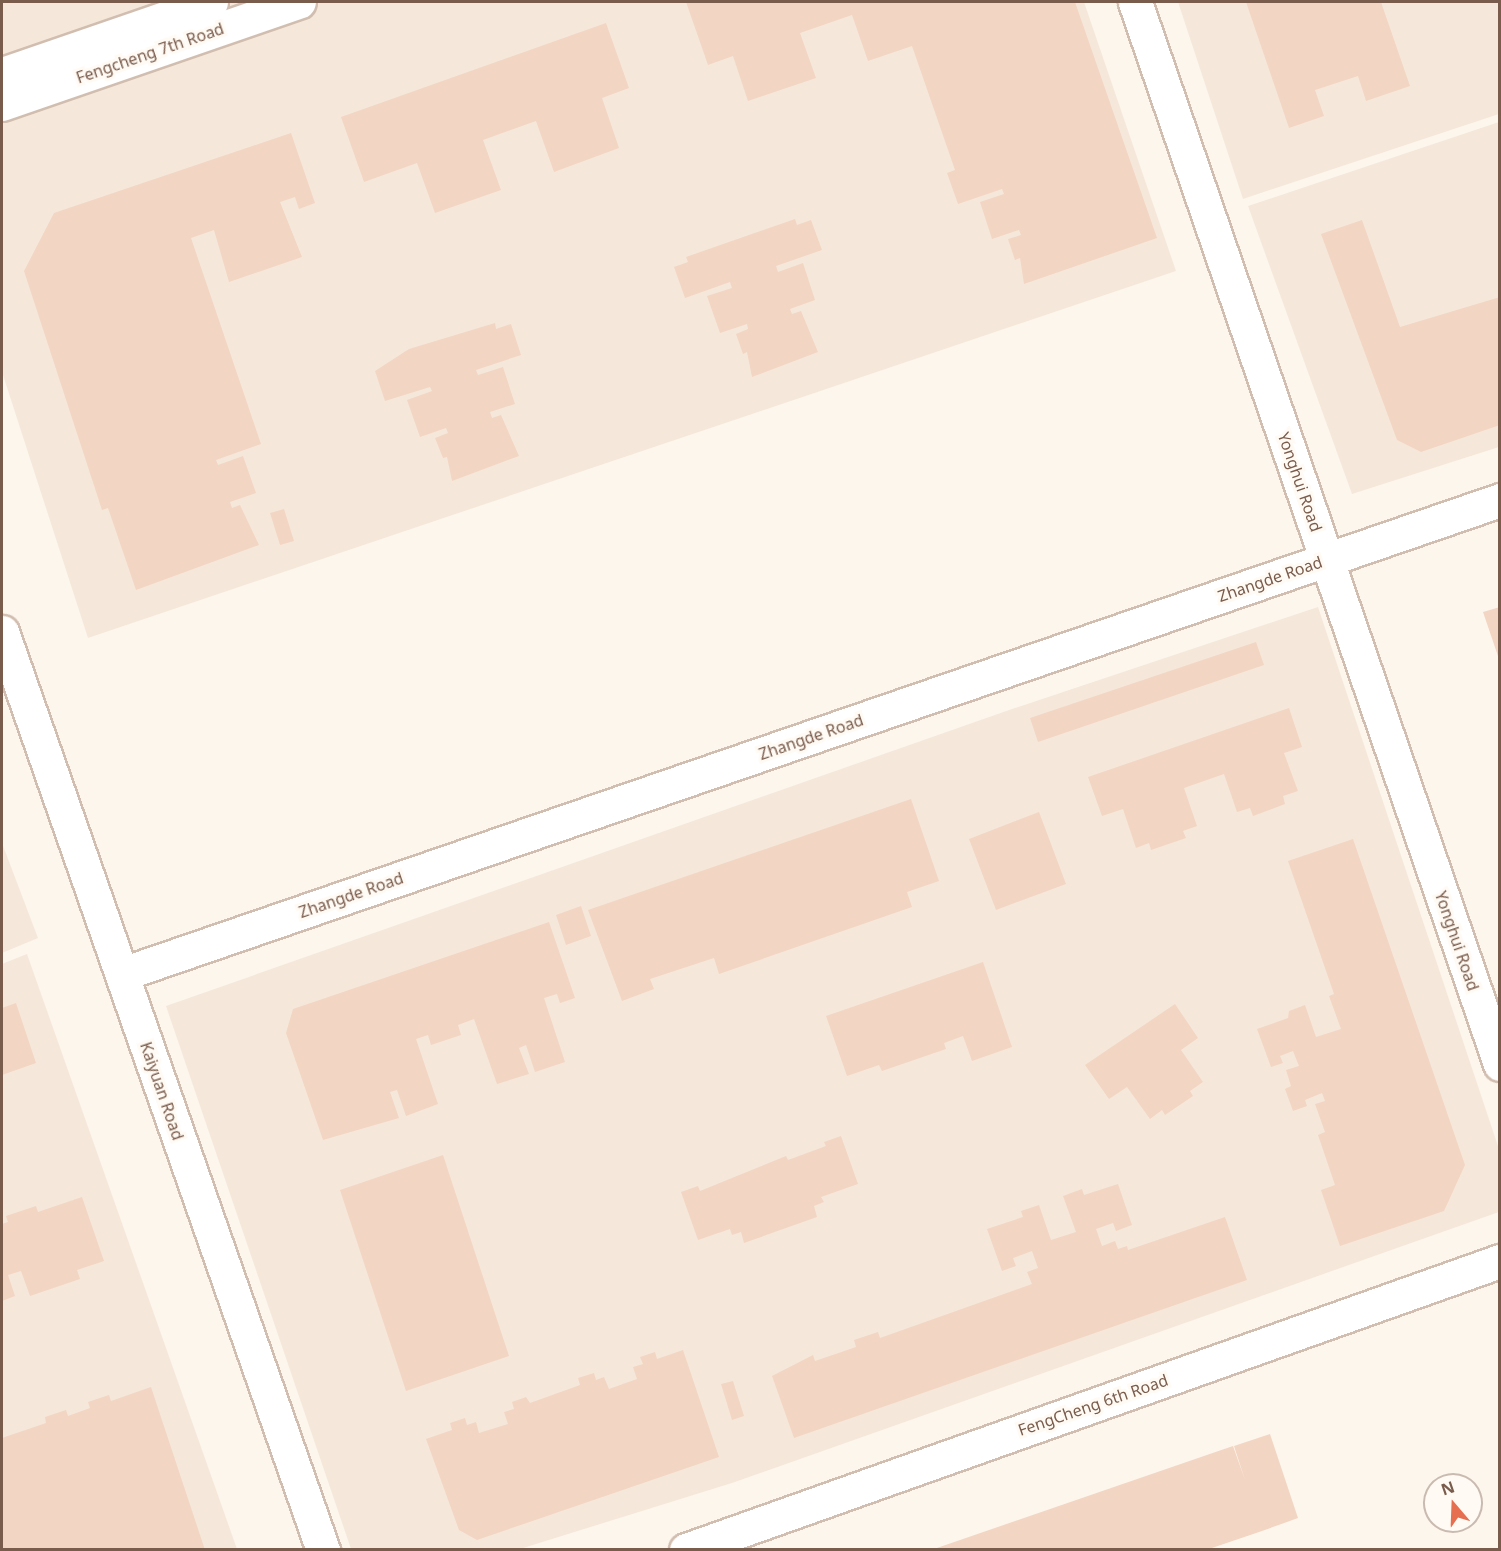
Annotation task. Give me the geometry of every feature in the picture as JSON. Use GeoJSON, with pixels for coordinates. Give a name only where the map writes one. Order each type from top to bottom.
{"type":"FeatureCollection","features":[{"type":"Feature","properties":{"kind":"street","name":"Fengcheng 7th Road"},"geometry":{"type":"LineString","coordinates":[[2,74],[211,2]]}},
{"type":"Feature","properties":{"kind":"street","name":"Fengcheng 7th Road"},"geometry":{"type":"LineString","coordinates":[[2,104],[299,2]]}},
{"type":"Feature","properties":{"kind":"street","name":"Yonghui Road"},"geometry":{"type":"LineString","coordinates":[[1135,2],[1500,1064]]}},
{"type":"Feature","properties":{"kind":"street","name":"Zhangde Road"},"geometry":{"type":"LineString","coordinates":[[122,974],[1500,500]]}},
{"type":"Feature","properties":{"kind":"street","name":"Kaiyuan Road"},"geometry":{"type":"LineString","coordinates":[[2,632],[323,1550]]}},
{"type":"Feature","properties":{"kind":"street","name":"FengCheng 6th Road"},"geometry":{"type":"LineString","coordinates":[[686,1550],[1500,1262]]}},
{"type":"Feature","properties":{"kind":"shaded area"},"geometry":{"type":"Polygon","coordinates":[[[2,2],[1084,2],[1176,271],[88,638],[2,372],[2,2]]]}},
{"type":"Feature","properties":{"kind":"shaded area"},"geometry":{"type":"Polygon","coordinates":[[[1178,2],[1499,2],[1499,114],[1243,199],[1178,2]]]}},
{"type":"Feature","properties":{"kind":"shaded area"},"geometry":{"type":"Polygon","coordinates":[[[1499,122],[1499,447],[1352,494],[1248,206],[1499,122]]]}},
{"type":"Feature","properties":{"kind":"shaded area"},"geometry":{"type":"Polygon","coordinates":[[[1318,607],[1499,1149],[1499,1212],[732,1483],[520,1549],[351,1549],[166,1006],[1012,709],[1318,607]]]}},
{"type":"Feature","properties":{"kind":"shaded area"},"geometry":{"type":"Polygon","coordinates":[[[2,843],[38,938],[2,953],[2,843]]]}},
{"type":"Feature","properties":{"kind":"shaded area"},"geometry":{"type":"Polygon","coordinates":[[[27,954],[237,1549],[2,1550],[2,964],[27,954]]]}},
{"type":"Feature","properties":{"kind":"building"},"geometry":{"type":"Polygon","coordinates":[[[686,2],[1075,2],[1157,238],[1024,284],[1020,258],[1015,260],[1008,239],[1021,235],[1019,230],[992,239],[980,202],[1004,194],[1002,189],[958,204],[947,173],[955,170],[912,46],[868,61],[852,15],[800,33],[816,78],[748,101],[733,56],[708,65],[686,2]]]}},
{"type":"Feature","properties":{"kind":"building"},"geometry":{"type":"Polygon","coordinates":[[[1246,2],[1381,2],[1410,86],[1366,101],[1358,76],[1315,90],[1324,116],[1289,128],[1246,2]]]}},
{"type":"Feature","properties":{"kind":"building"},"geometry":{"type":"Polygon","coordinates":[[[606,23],[629,88],[602,98],[619,148],[554,172],[536,121],[483,140],[501,190],[435,213],[417,163],[364,182],[341,117],[606,23]]]}},
{"type":"Feature","properties":{"kind":"building"},"geometry":{"type":"Polygon","coordinates":[[[291,133],[315,203],[299,209],[295,197],[280,202],[302,257],[229,282],[214,230],[191,238],[261,444],[216,460],[218,465],[243,456],[256,493],[230,502],[232,508],[240,505],[259,545],[136,590],[108,508],[102,510],[24,271],[54,213],[291,133]]]}},
{"type":"Feature","properties":{"kind":"building"},"geometry":{"type":"Polygon","coordinates":[[[795,219],[797,225],[811,220],[822,250],[776,266],[778,272],[803,263],[815,300],[790,309],[792,314],[801,311],[818,352],[752,377],[747,352],[743,354],[736,334],[748,329],[747,324],[720,333],[707,296],[732,288],[730,282],[685,298],[674,267],[688,262],[686,257],[795,219]]]}},
{"type":"Feature","properties":{"kind":"building"},"geometry":{"type":"Polygon","coordinates":[[[1362,220],[1400,327],[1500,297],[1500,425],[1421,452],[1397,440],[1321,234],[1362,220]]]}},
{"type":"Feature","properties":{"kind":"building"},"geometry":{"type":"Polygon","coordinates":[[[495,323],[496,329],[511,324],[521,355],[476,370],[478,375],[503,367],[515,404],[490,412],[492,418],[501,415],[519,456],[452,481],[447,457],[443,458],[435,438],[448,433],[446,428],[420,437],[407,400],[432,391],[430,387],[385,401],[375,371],[409,349],[495,323]]]}},
{"type":"Feature","properties":{"kind":"building"},"geometry":{"type":"Polygon","coordinates":[[[284,509],[294,541],[280,545],[270,513],[284,509]]]}},
{"type":"Feature","properties":{"kind":"building"},"geometry":{"type":"Polygon","coordinates":[[[1500,607],[1500,659],[1499,659],[1483,612],[1500,607]]]}},
{"type":"Feature","properties":{"kind":"building"},"geometry":{"type":"Polygon","coordinates":[[[1256,642],[1264,665],[1038,742],[1030,718],[1256,642]]]}},
{"type":"Feature","properties":{"kind":"building"},"geometry":{"type":"Polygon","coordinates":[[[1289,708],[1302,747],[1284,753],[1298,791],[1283,796],[1285,804],[1253,816],[1250,808],[1237,812],[1224,774],[1184,788],[1197,826],[1183,831],[1186,838],[1151,850],[1149,843],[1136,848],[1123,809],[1102,816],[1088,777],[1289,708]]]}},
{"type":"Feature","properties":{"kind":"building"},"geometry":{"type":"Polygon","coordinates":[[[911,799],[939,881],[907,892],[912,907],[719,974],[714,958],[650,979],[654,989],[622,1001],[588,910],[911,799]]]}},
{"type":"Feature","properties":{"kind":"building"},"geometry":{"type":"Polygon","coordinates":[[[1039,812],[1066,884],[996,910],[969,839],[1039,812]]]}},
{"type":"Feature","properties":{"kind":"building"},"geometry":{"type":"Polygon","coordinates":[[[1353,839],[1465,1165],[1444,1211],[1340,1246],[1321,1190],[1335,1185],[1318,1135],[1325,1132],[1315,1104],[1325,1101],[1322,1093],[1305,1100],[1307,1106],[1293,1111],[1285,1089],[1291,1086],[1286,1070],[1299,1066],[1293,1051],[1280,1056],[1283,1063],[1271,1067],[1257,1029],[1288,1018],[1289,1011],[1305,1005],[1316,1037],[1341,1029],[1329,996],[1334,994],[1288,861],[1353,839]]]}},
{"type":"Feature","properties":{"kind":"building"},"geometry":{"type":"Polygon","coordinates":[[[581,906],[591,936],[566,945],[556,915],[581,906]]]}},
{"type":"Feature","properties":{"kind":"building"},"geometry":{"type":"Polygon","coordinates":[[[549,922],[575,998],[560,1003],[557,994],[544,998],[565,1062],[535,1072],[526,1045],[519,1048],[529,1074],[497,1084],[474,1019],[458,1025],[461,1035],[431,1045],[428,1035],[416,1039],[438,1104],[406,1116],[397,1090],[390,1092],[399,1118],[323,1140],[286,1033],[293,1009],[549,922]]]}},
{"type":"Feature","properties":{"kind":"building"},"geometry":{"type":"Polygon","coordinates":[[[983,962],[1012,1047],[972,1061],[963,1036],[944,1043],[946,1049],[882,1071],[879,1065],[847,1076],[826,1016],[983,962]]]}},
{"type":"Feature","properties":{"kind":"building"},"geometry":{"type":"Polygon","coordinates":[[[16,1003],[36,1063],[2,1075],[2,1008],[16,1003]]]}},
{"type":"Feature","properties":{"kind":"building"},"geometry":{"type":"Polygon","coordinates":[[[1175,1004],[1198,1038],[1181,1050],[1203,1082],[1190,1091],[1193,1096],[1165,1115],[1162,1110],[1150,1119],[1127,1087],[1109,1099],[1085,1065],[1175,1004]]]}},
{"type":"Feature","properties":{"kind":"building"},"geometry":{"type":"Polygon","coordinates":[[[841,1136],[858,1184],[821,1197],[824,1202],[814,1206],[817,1217],[744,1243],[741,1232],[732,1235],[730,1229],[698,1240],[681,1192],[698,1186],[700,1191],[786,1156],[788,1160],[826,1146],[824,1142],[841,1136]]]}},
{"type":"Feature","properties":{"kind":"building"},"geometry":{"type":"Polygon","coordinates":[[[443,1155],[509,1356],[406,1391],[340,1190],[443,1155]]]}},
{"type":"Feature","properties":{"kind":"building"},"geometry":{"type":"Polygon","coordinates":[[[1118,1184],[1132,1225],[1116,1231],[1113,1223],[1096,1229],[1102,1246],[1115,1241],[1118,1249],[1127,1246],[1128,1250],[1225,1217],[1247,1280],[794,1438],[772,1376],[813,1355],[815,1361],[856,1347],[854,1340],[878,1332],[880,1338],[1032,1284],[1027,1272],[1038,1268],[1032,1251],[1013,1258],[1016,1266],[1002,1271],[987,1229],[1023,1217],[1021,1211],[1039,1205],[1051,1240],[1076,1232],[1063,1196],[1082,1189],[1084,1195],[1118,1184]]]}},
{"type":"Feature","properties":{"kind":"building"},"geometry":{"type":"Polygon","coordinates":[[[82,1197],[104,1261],[77,1270],[80,1279],[30,1296],[21,1271],[8,1275],[15,1296],[2,1301],[2,1224],[8,1222],[6,1216],[36,1206],[38,1212],[82,1197]]]}},
{"type":"Feature","properties":{"kind":"building"},"geometry":{"type":"Polygon","coordinates":[[[683,1350],[719,1457],[477,1540],[459,1530],[426,1439],[452,1430],[450,1423],[465,1418],[467,1425],[476,1422],[479,1433],[508,1424],[504,1412],[514,1409],[512,1402],[526,1397],[530,1403],[580,1385],[578,1378],[594,1373],[596,1380],[604,1377],[609,1389],[637,1379],[633,1367],[643,1364],[640,1357],[655,1352],[657,1359],[683,1350]]]}},
{"type":"Feature","properties":{"kind":"building"},"geometry":{"type":"Polygon","coordinates":[[[733,1381],[744,1416],[732,1420],[721,1384],[733,1381]]]}},
{"type":"Feature","properties":{"kind":"building"},"geometry":{"type":"Polygon","coordinates":[[[151,1387],[205,1550],[2,1550],[2,1438],[46,1423],[45,1417],[66,1410],[68,1416],[90,1408],[88,1402],[109,1395],[111,1401],[151,1387]]]}},
{"type":"Feature","properties":{"kind":"building"},"geometry":{"type":"Polygon","coordinates":[[[1270,1434],[1298,1518],[1262,1531],[1206,1550],[931,1550],[1233,1446],[1245,1480],[1234,1446],[1270,1434]]]}}]}
